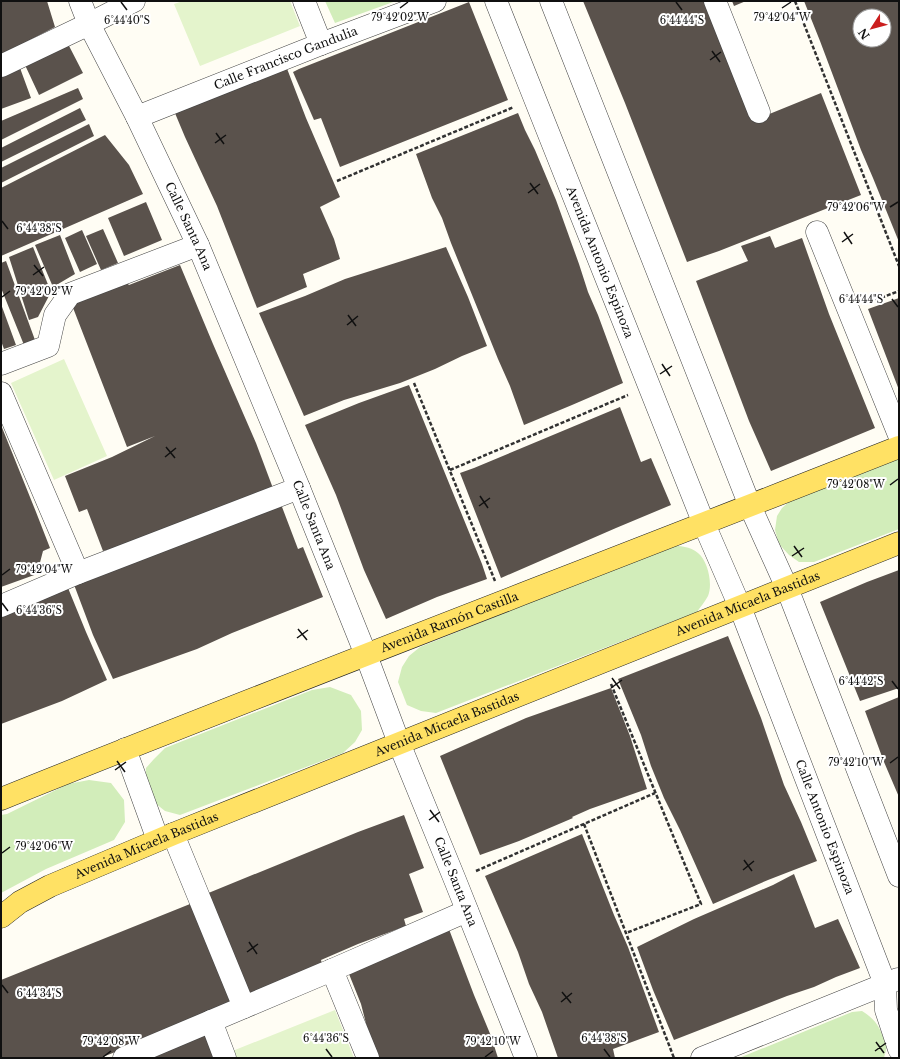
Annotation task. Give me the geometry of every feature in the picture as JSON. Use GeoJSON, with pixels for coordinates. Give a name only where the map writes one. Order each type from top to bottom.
{"type":"FeatureCollection","features":[{"type":"Feature","properties":{"kind":"main road","name":"Avenida Ramón Castilla"},"geometry":{"type":"LineString","coordinates":[[1,799],[125,749],[899,447]]}},
{"type":"Feature","properties":{"kind":"main road","name":"Avenida Micaela Bastidas"},"geometry":{"type":"LineString","coordinates":[[1,917],[20,902],[50,886],[166,837],[899,543]]}},
{"type":"Feature","properties":{"kind":"street","name":"Calle Santa Ana"},"geometry":{"type":"LineString","coordinates":[[80,1],[89,24],[137,118],[198,245],[299,488],[366,655],[399,743],[456,880],[526,1058]]}},
{"type":"Feature","properties":{"kind":"street"},"geometry":{"type":"LineString","coordinates":[[1,66],[134,1]]}},
{"type":"Feature","properties":{"kind":"street"},"geometry":{"type":"LineString","coordinates":[[304,1],[321,44]]}},
{"type":"Feature","properties":{"kind":"street","name":"Calle Francisco Gandulia"},"geometry":{"type":"LineString","coordinates":[[137,118],[321,44],[435,1]]}},
{"type":"Feature","properties":{"kind":"street","name":"Avenida Antonio Espinoza"},"geometry":{"type":"LineString","coordinates":[[496,1],[704,524]]}},
{"type":"Feature","properties":{"kind":"street"},"geometry":{"type":"LineString","coordinates":[[550,1],[750,506],[787,588],[899,876]]}},
{"type":"Feature","properties":{"kind":"street"},"geometry":{"type":"LineString","coordinates":[[715,1],[759,112]]}},
{"type":"Feature","properties":{"kind":"street"},"geometry":{"type":"LineString","coordinates":[[817,232],[899,435]]}},
{"type":"Feature","properties":{"kind":"street"},"geometry":{"type":"LineString","coordinates":[[1,364],[48,346],[55,315],[70,294],[198,245]]}},
{"type":"Feature","properties":{"kind":"street"},"geometry":{"type":"LineString","coordinates":[[1,393],[78,573]]}},
{"type":"Feature","properties":{"kind":"street"},"geometry":{"type":"LineString","coordinates":[[1,606],[78,573],[299,488]]}},
{"type":"Feature","properties":{"kind":"street","name":"Calle Antonio Espinoza"},"geometry":{"type":"LineString","coordinates":[[704,524],[740,607],[892,981],[886,1010],[899,1049]]}},
{"type":"Feature","properties":{"kind":"street"},"geometry":{"type":"LineString","coordinates":[[125,749],[244,1007]]}},
{"type":"Feature","properties":{"kind":"street"},"geometry":{"type":"LineString","coordinates":[[124,1058],[467,911]]}},
{"type":"Feature","properties":{"kind":"street"},"geometry":{"type":"LineString","coordinates":[[332,970],[368,1058]]}},
{"type":"Feature","properties":{"kind":"street"},"geometry":{"type":"LineString","coordinates":[[702,1058],[892,981]]}},
{"type":"Feature","properties":{"kind":"street"},"geometry":{"type":"LineString","coordinates":[[211,1021],[225,1058]]}},
{"type":"Feature","properties":{"kind":"path"},"geometry":{"type":"LineString","coordinates":[[795,1],[899,266]]}},
{"type":"Feature","properties":{"kind":"path"},"geometry":{"type":"LineString","coordinates":[[337,181],[535,98]]}},
{"type":"Feature","properties":{"kind":"path"},"geometry":{"type":"LineString","coordinates":[[849,310],[899,291]]}},
{"type":"Feature","properties":{"kind":"path"},"geometry":{"type":"LineString","coordinates":[[414,383],[503,602]]}},
{"type":"Feature","properties":{"kind":"path"},"geometry":{"type":"LineString","coordinates":[[450,470],[649,386]]}},
{"type":"Feature","properties":{"kind":"path"},"geometry":{"type":"LineString","coordinates":[[602,662],[701,904],[626,933]]}},
{"type":"Feature","properties":{"kind":"path"},"geometry":{"type":"LineString","coordinates":[[456,880],[655,793]]}},
{"type":"Feature","properties":{"kind":"path"},"geometry":{"type":"LineString","coordinates":[[584,824],[674,1058]]}},
{"type":"Feature","properties":{"kind":"green space"},"geometry":{"type":"Polygon","coordinates":[[[183,1],[290,1],[300,26],[200,66],[174,4],[183,1]]]}},
{"type":"Feature","properties":{"kind":"green space"},"geometry":{"type":"Polygon","coordinates":[[[325,1],[396,1],[335,23],[325,1]]]}},
{"type":"Feature","properties":{"kind":"green space"},"geometry":{"type":"Polygon","coordinates":[[[64,359],[107,456],[54,480],[11,383],[64,359]]]}},
{"type":"Feature","properties":{"kind":"green space"},"geometry":{"type":"Polygon","coordinates":[[[899,457],[899,529],[814,562],[799,562],[789,555],[779,544],[775,530],[777,516],[782,508],[791,500],[899,457]]]}},
{"type":"Feature","properties":{"kind":"green space"},"geometry":{"type":"Polygon","coordinates":[[[671,546],[692,549],[702,557],[707,567],[710,579],[708,596],[697,612],[436,713],[421,711],[407,705],[398,682],[402,667],[409,656],[420,647],[671,546]]]}},
{"type":"Feature","properties":{"kind":"green space"},"geometry":{"type":"Polygon","coordinates":[[[330,687],[351,695],[361,711],[362,730],[355,742],[343,753],[180,815],[165,811],[155,803],[145,788],[146,768],[165,748],[312,690],[330,687]]]}},
{"type":"Feature","properties":{"kind":"green space"},"geometry":{"type":"Polygon","coordinates":[[[89,780],[111,783],[124,800],[125,822],[114,840],[46,869],[1,893],[1,815],[7,814],[68,784],[89,780]]]}},
{"type":"Feature","properties":{"kind":"green space"},"geometry":{"type":"Polygon","coordinates":[[[335,1010],[354,1058],[232,1058],[230,1052],[335,1010]]]}},
{"type":"Feature","properties":{"kind":"green space"},"geometry":{"type":"Polygon","coordinates":[[[862,1011],[872,1018],[880,1030],[887,1046],[884,1058],[739,1058],[852,1012],[862,1011]]]}},
{"type":"Feature","properties":{"kind":"building"},"geometry":{"type":"Polygon","coordinates":[[[1,1],[47,1],[55,27],[1,55],[1,1]]]}},
{"type":"Feature","properties":{"kind":"building"},"geometry":{"type":"Polygon","coordinates":[[[583,1],[704,1],[727,60],[757,119],[821,93],[861,195],[719,251],[687,262],[625,103],[583,1]]]}},
{"type":"Feature","properties":{"kind":"building"},"geometry":{"type":"Polygon","coordinates":[[[732,1],[746,1],[734,6],[732,1]]]}},
{"type":"Feature","properties":{"kind":"building"},"geometry":{"type":"Polygon","coordinates":[[[804,1],[899,1],[899,242],[861,150],[804,1]]]}},
{"type":"Feature","properties":{"kind":"building"},"geometry":{"type":"Polygon","coordinates":[[[469,2],[508,100],[340,167],[321,118],[314,120],[293,72],[469,2]]]}},
{"type":"Feature","properties":{"kind":"building"},"geometry":{"type":"Polygon","coordinates":[[[67,42],[83,73],[39,95],[25,65],[67,42]]]}},
{"type":"Feature","properties":{"kind":"building"},"geometry":{"type":"Polygon","coordinates":[[[286,66],[306,118],[340,197],[320,207],[334,239],[340,259],[303,274],[307,287],[257,308],[217,206],[172,106],[286,66]]]}},
{"type":"Feature","properties":{"kind":"building"},"geometry":{"type":"Polygon","coordinates":[[[20,68],[31,98],[1,109],[1,75],[20,68]]]}},
{"type":"Feature","properties":{"kind":"building"},"geometry":{"type":"Polygon","coordinates":[[[78,88],[83,99],[1,140],[1,121],[78,88]]]}},
{"type":"Feature","properties":{"kind":"building"},"geometry":{"type":"Polygon","coordinates":[[[80,108],[86,120],[1,162],[1,148],[80,108]]]}},
{"type":"Feature","properties":{"kind":"building"},"geometry":{"type":"Polygon","coordinates":[[[518,113],[556,200],[588,292],[623,383],[524,425],[510,386],[442,218],[432,198],[416,154],[518,113]]]}},
{"type":"Feature","properties":{"kind":"building"},"geometry":{"type":"Polygon","coordinates":[[[89,124],[94,136],[1,183],[1,168],[89,124]]]}},
{"type":"Feature","properties":{"kind":"building"},"geometry":{"type":"Polygon","coordinates":[[[105,135],[129,165],[143,194],[1,256],[1,188],[105,135]]]}},
{"type":"Feature","properties":{"kind":"building"},"geometry":{"type":"Polygon","coordinates":[[[146,202],[162,240],[124,256],[108,218],[146,202]]]}},
{"type":"Feature","properties":{"kind":"building"},"geometry":{"type":"Polygon","coordinates":[[[103,229],[118,263],[101,270],[86,236],[103,229]]]}},
{"type":"Feature","properties":{"kind":"building"},"geometry":{"type":"Polygon","coordinates":[[[82,230],[97,264],[80,272],[65,238],[82,230]]]}},
{"type":"Feature","properties":{"kind":"building"},"geometry":{"type":"Polygon","coordinates":[[[60,235],[75,274],[53,287],[35,245],[60,235]]]}},
{"type":"Feature","properties":{"kind":"building"},"geometry":{"type":"Polygon","coordinates":[[[770,236],[775,248],[802,238],[829,314],[875,428],[771,471],[749,421],[696,281],[748,261],[741,246],[770,236]]]}},
{"type":"Feature","properties":{"kind":"building"},"geometry":{"type":"Polygon","coordinates":[[[33,247],[51,292],[38,317],[29,320],[9,257],[33,247]]]}},
{"type":"Feature","properties":{"kind":"building"},"geometry":{"type":"Polygon","coordinates":[[[446,247],[487,346],[400,383],[344,400],[304,416],[259,313],[345,279],[446,247]]]}},
{"type":"Feature","properties":{"kind":"building"},"geometry":{"type":"Polygon","coordinates":[[[6,261],[35,340],[24,345],[1,288],[1,263],[6,261]]]}},
{"type":"Feature","properties":{"kind":"building"},"geometry":{"type":"Polygon","coordinates":[[[180,265],[256,443],[274,491],[149,539],[103,551],[87,509],[79,512],[65,476],[112,457],[155,436],[127,447],[70,300],[123,279],[129,285],[180,265]]]}},
{"type":"Feature","properties":{"kind":"building"},"geometry":{"type":"Polygon","coordinates":[[[899,298],[899,390],[868,309],[899,298]]]}},
{"type":"Feature","properties":{"kind":"building"},"geometry":{"type":"Polygon","coordinates":[[[1,304],[16,345],[4,349],[1,341],[1,304]]]}},
{"type":"Feature","properties":{"kind":"building"},"geometry":{"type":"Polygon","coordinates":[[[409,385],[487,579],[437,597],[386,619],[364,570],[336,495],[305,425],[409,385]]]}},
{"type":"Feature","properties":{"kind":"building"},"geometry":{"type":"Polygon","coordinates":[[[620,407],[641,462],[651,458],[671,505],[501,578],[460,473],[620,407]]]}},
{"type":"Feature","properties":{"kind":"building"},"geometry":{"type":"Polygon","coordinates":[[[1,425],[50,548],[43,551],[37,574],[1,587],[1,425]]]}},
{"type":"Feature","properties":{"kind":"building"},"geometry":{"type":"Polygon","coordinates":[[[279,499],[298,549],[303,547],[323,597],[232,633],[197,649],[113,679],[93,635],[73,582],[279,499]]]}},
{"type":"Feature","properties":{"kind":"building"},"geometry":{"type":"Polygon","coordinates":[[[899,570],[899,688],[860,701],[820,602],[899,570]]]}},
{"type":"Feature","properties":{"kind":"building"},"geometry":{"type":"Polygon","coordinates":[[[68,588],[107,680],[62,701],[1,724],[1,614],[68,588]]]}},
{"type":"Feature","properties":{"kind":"building"},"geometry":{"type":"Polygon","coordinates":[[[728,636],[761,718],[784,785],[817,861],[713,904],[664,798],[651,766],[641,735],[618,679],[728,636]]]}},
{"type":"Feature","properties":{"kind":"building"},"geometry":{"type":"Polygon","coordinates":[[[611,688],[630,736],[647,789],[590,809],[572,817],[573,818],[519,841],[480,855],[440,756],[526,718],[611,688]]]}},
{"type":"Feature","properties":{"kind":"building"},"geometry":{"type":"Polygon","coordinates":[[[899,697],[899,797],[865,711],[899,697]]]}},
{"type":"Feature","properties":{"kind":"building"},"geometry":{"type":"Polygon","coordinates":[[[404,815],[424,868],[409,874],[423,912],[404,919],[406,926],[321,960],[324,971],[248,999],[206,894],[358,832],[404,815]]]}},
{"type":"Feature","properties":{"kind":"building"},"geometry":{"type":"Polygon","coordinates":[[[582,834],[628,947],[659,1032],[613,1049],[615,1058],[558,1058],[542,1012],[529,984],[518,952],[485,876],[582,834]]]}},
{"type":"Feature","properties":{"kind":"building"},"geometry":{"type":"Polygon","coordinates":[[[794,874],[815,928],[838,919],[860,968],[674,1040],[637,947],[694,919],[773,885],[794,874]]]}},
{"type":"Feature","properties":{"kind":"building"},"geometry":{"type":"Polygon","coordinates":[[[195,902],[234,1003],[189,1023],[100,1058],[1,1058],[1,980],[195,902]]]}},
{"type":"Feature","properties":{"kind":"building"},"geometry":{"type":"Polygon","coordinates":[[[447,924],[491,1036],[498,1058],[378,1058],[370,1039],[361,1004],[347,969],[447,924]]]}},
{"type":"Feature","properties":{"kind":"building"},"geometry":{"type":"Polygon","coordinates":[[[206,1033],[214,1058],[141,1058],[206,1033]]]}}]}
